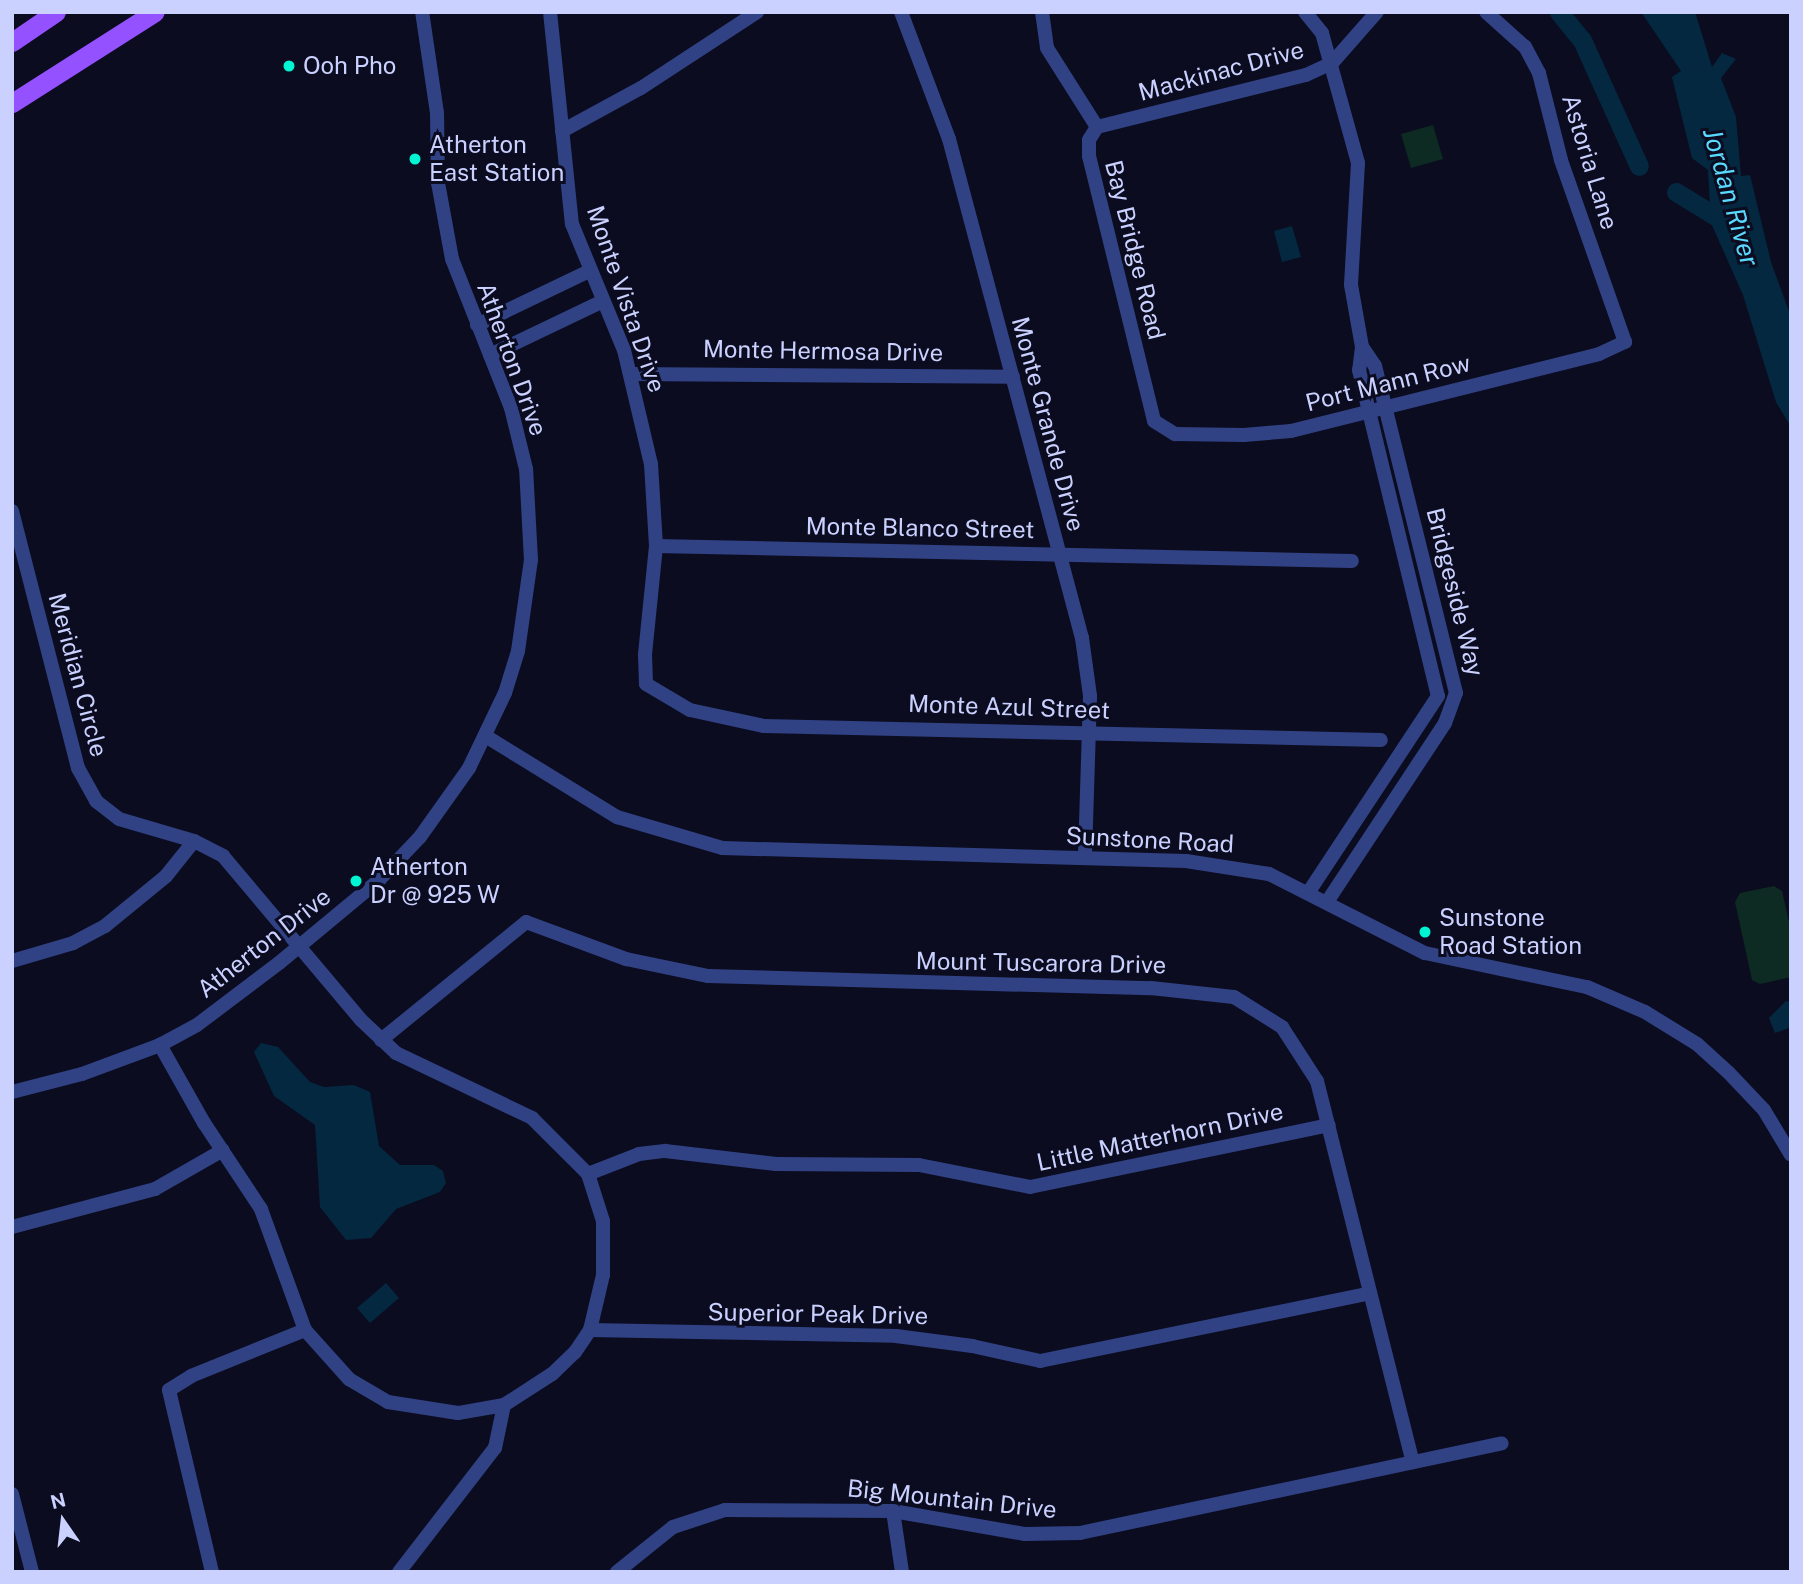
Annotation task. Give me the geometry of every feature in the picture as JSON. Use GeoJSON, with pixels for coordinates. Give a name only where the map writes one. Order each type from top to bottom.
{"type":"FeatureCollection","features":[{"type":"Feature","properties":{"kind":"main road"},"geometry":{"type":"LineString","coordinates":[[12,42],[56,12]]}},
{"type":"Feature","properties":{"kind":"main road"},"geometry":{"type":"LineString","coordinates":[[12,103],[155,12]]}},
{"type":"Feature","properties":{"kind":"street","name":"Atherton Drive"},"geometry":{"type":"LineString","coordinates":[[12,1092],[82,1074],[160,1045],[197,1025],[301,945],[380,878],[420,837],[452,798],[486,737],[519,651],[531,560],[522,448],[490,355],[452,259],[443,219],[437,113],[422,12]]}},
{"type":"Feature","properties":{"kind":"street","name":"Monte Vista Drive"},"geometry":{"type":"LineString","coordinates":[[550,12],[572,224],[631,374],[651,464],[656,546],[645,655],[646,684]]}},
{"type":"Feature","properties":{"kind":"street"},"geometry":{"type":"LineString","coordinates":[[562,131],[630,95],[757,12]]}},
{"type":"Feature","properties":{"kind":"street","name":"Monte Grande Drive"},"geometry":{"type":"LineString","coordinates":[[901,12],[949,139],[1086,661],[1089,732],[1085,858]]}},
{"type":"Feature","properties":{"kind":"street","name":"Bay Bridge Road"},"geometry":{"type":"LineString","coordinates":[[1042,12],[1047,48],[1097,127],[1089,140],[1089,156],[1158,427]]}},
{"type":"Feature","properties":{"kind":"street","name":"Bridgeside Way"},"geometry":{"type":"LineString","coordinates":[[1305,12],[1322,33],[1358,163],[1351,285],[1362,347],[1359,370],[1438,696],[1309,892]]}},
{"type":"Feature","properties":{"kind":"street","name":"Mackinac Drive"},"geometry":{"type":"LineString","coordinates":[[1097,127],[1306,75],[1332,63],[1377,12]]}},
{"type":"Feature","properties":{"kind":"street","name":"Astoria Lane"},"geometry":{"type":"LineString","coordinates":[[1486,12],[1525,47],[1539,73],[1561,160],[1625,342]]}},
{"type":"Feature","properties":{"kind":"street"},"geometry":{"type":"LineString","coordinates":[[477,325],[589,271]]}},
{"type":"Feature","properties":{"kind":"street"},"geometry":{"type":"LineString","coordinates":[[490,355],[603,301]]}},
{"type":"Feature","properties":{"kind":"street","name":"Port Mann Row"},"geometry":{"type":"LineString","coordinates":[[1158,427],[1175,434],[1247,435],[1291,431],[1599,354],[1625,342]]}},
{"type":"Feature","properties":{"kind":"street","name":"Bridgeside Way"},"geometry":{"type":"LineString","coordinates":[[1327,902],[1445,723],[1456,693],[1375,366],[1362,347]]}},
{"type":"Feature","properties":{"kind":"street","name":"Monte Hermosa Drive"},"geometry":{"type":"LineString","coordinates":[[631,374],[1013,377]]}},
{"type":"Feature","properties":{"kind":"street","name":"Meridian Circle"},"geometry":{"type":"LineString","coordinates":[[12,511],[78,768],[90,790],[119,819],[194,841],[223,856],[381,1040],[413,1064],[532,1118],[588,1174]]}},
{"type":"Feature","properties":{"kind":"street","name":"Monte Blanco Street"},"geometry":{"type":"LineString","coordinates":[[656,546],[1352,561]]}},
{"type":"Feature","properties":{"kind":"street","name":"Monte Azul Street"},"geometry":{"type":"LineString","coordinates":[[646,684],[690,710],[764,726],[1381,740]]}},
{"type":"Feature","properties":{"kind":"street","name":"Sunstone Road"},"geometry":{"type":"LineString","coordinates":[[486,737],[587,801],[649,830],[691,842],[756,851],[1085,858],[1220,864],[1269,874],[1425,953],[1587,987],[1645,1012],[1697,1044],[1729,1073],[1764,1110],[1791,1155]]}},
{"type":"Feature","properties":{"kind":"street"},"geometry":{"type":"LineString","coordinates":[[12,961],[74,943],[105,926],[166,876],[194,841]]}},
{"type":"Feature","properties":{"kind":"street","name":"Mount Tuscarora Drive"},"geometry":{"type":"LineString","coordinates":[[381,1040],[526,922],[626,959],[708,976],[1217,993],[1267,1014],[1298,1045],[1317,1081],[1413,1462]]}},
{"type":"Feature","properties":{"kind":"street"},"geometry":{"type":"LineString","coordinates":[[160,1045],[222,1150],[245,1181],[275,1237],[305,1330],[349,1379],[388,1402],[458,1413],[504,1405],[552,1374],[590,1330],[605,1247],[603,1221],[588,1174]]}},
{"type":"Feature","properties":{"kind":"street","name":"Little Matterhorn Drive"},"geometry":{"type":"LineString","coordinates":[[588,1174],[639,1154],[665,1151],[776,1164],[919,1165],[1030,1187],[1329,1125]]}},
{"type":"Feature","properties":{"kind":"street"},"geometry":{"type":"LineString","coordinates":[[12,1227],[155,1189],[222,1150]]}},
{"type":"Feature","properties":{"kind":"street","name":"Superior Peak Drive"},"geometry":{"type":"LineString","coordinates":[[590,1330],[896,1336],[1048,1361],[1370,1293]]}},
{"type":"Feature","properties":{"kind":"street"},"geometry":{"type":"LineString","coordinates":[[212,1572],[169,1390],[191,1376],[305,1330]]}},
{"type":"Feature","properties":{"kind":"street"},"geometry":{"type":"LineString","coordinates":[[399,1572],[495,1448],[504,1405]]}},
{"type":"Feature","properties":{"kind":"street","name":"Big Mountain Drive"},"geometry":{"type":"LineString","coordinates":[[617,1572],[673,1527],[724,1510],[893,1511],[1025,1534],[1080,1533],[1502,1443]]}},
{"type":"Feature","properties":{"kind":"street"},"geometry":{"type":"LineString","coordinates":[[12,1494],[32,1572]]}},
{"type":"Feature","properties":{"kind":"street"},"geometry":{"type":"LineString","coordinates":[[893,1511],[902,1572]]}},
{"type":"Feature","properties":{"kind":"green space"},"geometry":{"type":"Polygon","coordinates":[[[1433,125],[1443,159],[1411,168],[1401,134],[1433,125]]]}},
{"type":"Feature","properties":{"kind":"green space"},"geometry":{"type":"Polygon","coordinates":[[[1774,886],[1782,891],[1791,931],[1791,977],[1760,984],[1752,980],[1735,902],[1740,893],[1774,886]]]}},
{"type":"Feature","properties":{"kind":"water","name":"Jordan River"},"geometry":{"type":"Polygon","coordinates":[[[1641,12],[1695,12],[1712,67],[1722,53],[1736,59],[1721,78],[1736,117],[1741,176],[1750,175],[1771,262],[1791,317],[1791,427],[1776,402],[1743,295],[1711,223],[1708,170],[1692,158],[1672,77],[1681,71],[1641,12]]]}},
{"type":"Feature","properties":{"kind":"water"},"geometry":{"type":"Polygon","coordinates":[[[1292,226],[1301,257],[1282,262],[1274,231],[1292,226]]]}},
{"type":"Feature","properties":{"kind":"water"},"geometry":{"type":"Polygon","coordinates":[[[1786,1001],[1791,1002],[1791,1027],[1775,1033],[1769,1018],[1786,1001]]]}},
{"type":"Feature","properties":{"kind":"water"},"geometry":{"type":"Polygon","coordinates":[[[261,1043],[278,1047],[310,1082],[324,1087],[354,1085],[370,1092],[379,1146],[400,1165],[434,1165],[443,1171],[446,1183],[440,1192],[396,1209],[371,1238],[346,1240],[320,1207],[315,1125],[274,1096],[254,1052],[261,1043]]]}},
{"type":"Feature","properties":{"kind":"water"},"geometry":{"type":"Polygon","coordinates":[[[386,1283],[399,1298],[370,1323],[357,1308],[386,1283]]]}},
{"type":"Feature","properties":{"kind":"waterway"},"geometry":{"type":"LineString","coordinates":[[1559,12],[1582,40],[1639,166]]}},
{"type":"Feature","properties":{"kind":"waterway","name":"Jordan River"},"geometry":{"type":"LineString","coordinates":[[1676,192],[1732,226]]}},
{"type":"Feature","properties":{"kind":"place","name":"Ooh Pho"},"geometry":{"type":"Point","coordinates":[289,66]}},
{"type":"Feature","properties":{"kind":"place","name":"Atherton East Station"},"geometry":{"type":"Point","coordinates":[415,159]}},
{"type":"Feature","properties":{"kind":"place","name":"Atherton Dr @ 925 W"},"geometry":{"type":"Point","coordinates":[356,881]}},
{"type":"Feature","properties":{"kind":"place","name":"Sunstone Road Station"},"geometry":{"type":"Point","coordinates":[1425,932]}}]}
